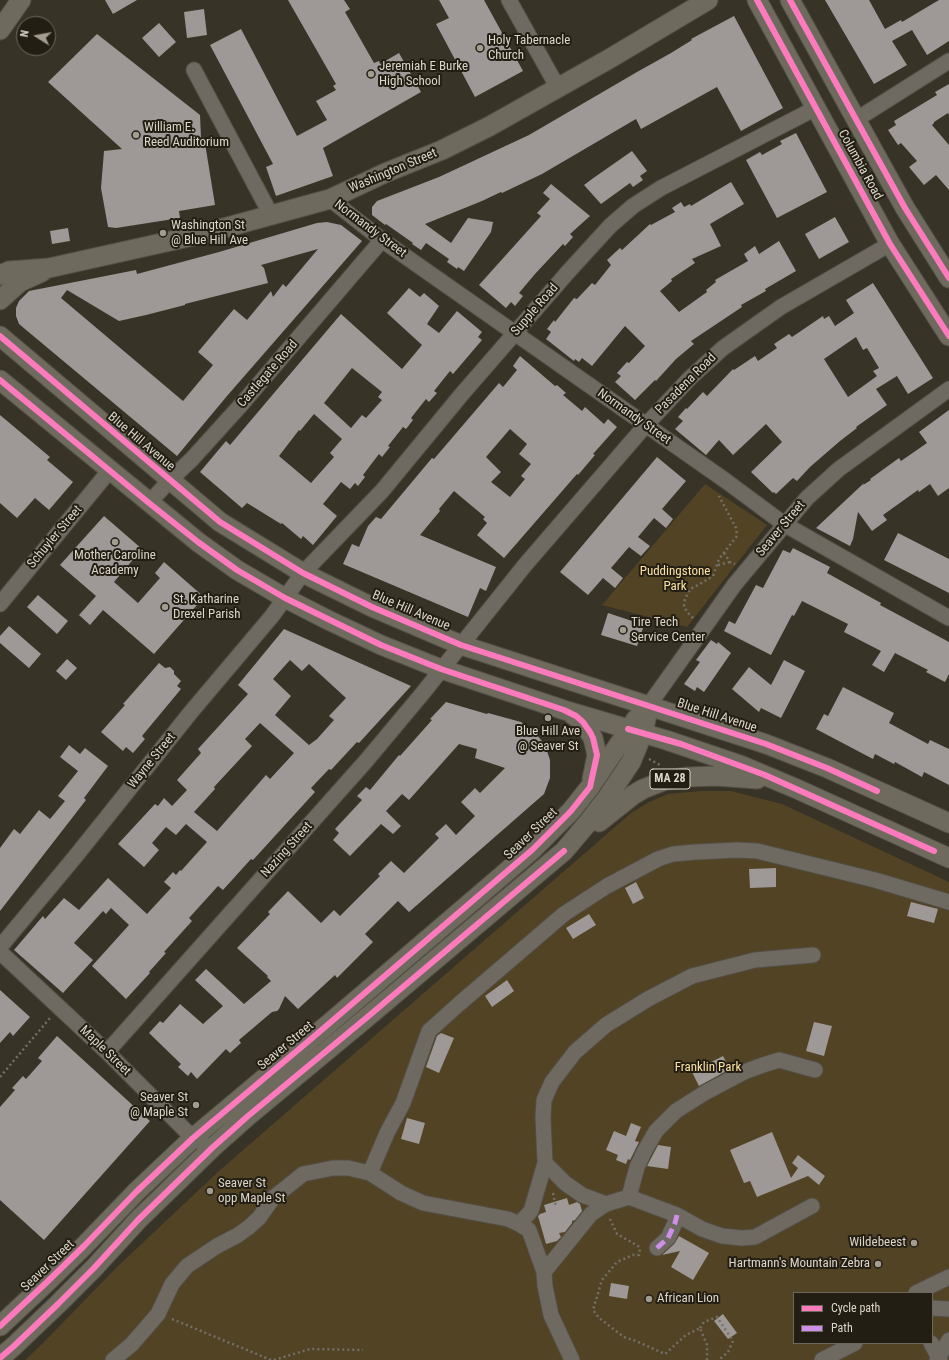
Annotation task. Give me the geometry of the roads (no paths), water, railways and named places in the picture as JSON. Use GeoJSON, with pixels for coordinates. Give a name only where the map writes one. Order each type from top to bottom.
{"type":"FeatureCollection","features":[{"type":"Feature","properties":{"kind":"main road"},"geometry":{"type":"LineString","coordinates":[[0,30],[21,0]]}},
{"type":"Feature","properties":{"kind":"main road","name":"Washington Street"},"geometry":{"type":"LineString","coordinates":[[0,275],[9,271],[49,268],[202,234],[330,199],[442,150],[490,126],[708,0]]}},
{"type":"Feature","properties":{"kind":"main road","name":"Columbia Road"},"geometry":{"type":"LineString","coordinates":[[757,0],[890,244],[949,336]]}},
{"type":"Feature","properties":{"kind":"main road","name":"Columbia Road"},"geometry":{"type":"LineString","coordinates":[[790,0],[905,208],[949,278]]}},
{"type":"Feature","properties":{"kind":"main road","name":"Washington Street"},"geometry":{"type":"LineString","coordinates":[[0,300],[20,282],[49,268]]}},
{"type":"Feature","properties":{"kind":"main road","name":"Blue Hill Avenue"},"geometry":{"type":"LineString","coordinates":[[0,336],[220,522],[303,574],[372,607],[461,645],[772,746],[827,768],[949,823]]}},
{"type":"Feature","properties":{"kind":"main road"},"geometry":{"type":"LineString","coordinates":[[0,380],[198,542],[237,570],[285,598],[381,645],[441,669],[564,710],[636,731],[740,765],[797,789]]}},
{"type":"Feature","properties":{"kind":"main road","name":"Seaver Street"},"geometry":{"type":"LineString","coordinates":[[0,1358],[68,1294],[138,1220],[212,1148],[248,1116],[564,851],[586,825],[619,781],[631,762],[636,731],[635,719],[649,705]]}},
{"type":"Feature","properties":{"kind":"main road"},"geometry":{"type":"LineString","coordinates":[[564,710],[576,716],[583,722],[593,738],[597,755],[590,787]]}},
{"type":"Feature","properties":{"kind":"main road","name":"Seaver Street"},"geometry":{"type":"LineString","coordinates":[[0,1326],[84,1246],[136,1192],[193,1138],[511,869],[560,822],[636,731]]}},
{"type":"Feature","properties":{"kind":"main road","name":"MA 28"},"geometry":{"type":"LineString","coordinates":[[564,851],[622,802],[643,789],[666,780],[688,777],[731,776],[760,780],[797,789],[949,858]]}},
{"type":"Feature","properties":{"kind":"street"},"geometry":{"type":"LineString","coordinates":[[509,0],[558,88]]}},
{"type":"Feature","properties":{"kind":"street"},"geometry":{"type":"LineString","coordinates":[[857,119],[949,61]]}},
{"type":"Feature","properties":{"kind":"street"},"geometry":{"type":"LineString","coordinates":[[194,70],[271,215]]}},
{"type":"Feature","properties":{"kind":"street","name":"Supple Road"},"geometry":{"type":"LineString","coordinates":[[303,574],[382,491],[462,394],[610,226],[634,206],[667,184],[816,108]]}},
{"type":"Feature","properties":{"kind":"street","name":"Normandy Street"},"geometry":{"type":"LineString","coordinates":[[330,199],[382,240],[645,426],[726,481],[784,524],[949,618]]}},
{"type":"Feature","properties":{"kind":"street","name":"Castlegate Road"},"geometry":{"type":"LineString","coordinates":[[149,503],[192,459],[244,401],[382,240]]}},
{"type":"Feature","properties":{"kind":"street","name":"Pasadena Road"},"geometry":{"type":"LineString","coordinates":[[461,645],[525,566],[645,426],[690,378],[723,348],[781,307],[890,244]]}},
{"type":"Feature","properties":{"kind":"street","name":"Seaver Street"},"geometry":{"type":"LineString","coordinates":[[649,705],[735,584],[807,498],[839,469],[949,389]]}},
{"type":"Feature","properties":{"kind":"street","name":"Schuyler Street"},"geometry":{"type":"LineString","coordinates":[[0,604],[110,470]]}},
{"type":"Feature","properties":{"kind":"street","name":"Wayne Street"},"geometry":{"type":"LineString","coordinates":[[0,947],[303,574]]}},
{"type":"Feature","properties":{"kind":"street","name":"Nazing Street"},"geometry":{"type":"LineString","coordinates":[[107,1052],[366,761],[461,645]]}},
{"type":"Feature","properties":{"kind":"street"},"geometry":{"type":"LineString","coordinates":[[370,1173],[387,1132],[402,1103],[429,1031],[458,1004],[564,914],[607,886],[658,859],[673,854],[696,852],[738,850],[756,851],[875,880],[949,902]]}},
{"type":"Feature","properties":{"kind":"street","name":"Maple Street"},"geometry":{"type":"LineString","coordinates":[[0,952],[107,1052],[193,1138],[212,1148]]}},
{"type":"Feature","properties":{"kind":"street"},"geometry":{"type":"LineString","coordinates":[[551,1186],[546,1163],[542,1117],[544,1100],[552,1082],[575,1052],[606,1025],[648,999],[692,976],[755,960],[813,955]]}},
{"type":"Feature","properties":{"kind":"street"},"geometry":{"type":"LineString","coordinates":[[629,1197],[636,1167],[644,1152],[656,1132],[676,1111],[706,1092],[744,1072],[779,1060],[815,1070]]}},
{"type":"Feature","properties":{"kind":"street"},"geometry":{"type":"LineString","coordinates":[[546,1163],[551,1186]]}},
{"type":"Feature","properties":{"kind":"street"},"geometry":{"type":"LineString","coordinates":[[113,1360],[132,1344],[158,1314],[172,1284],[187,1266],[249,1227],[259,1218],[273,1198],[303,1174],[333,1168],[348,1168],[370,1173],[401,1193],[423,1203],[508,1219],[529,1230],[544,1272],[545,1286],[551,1315],[572,1360]]}},
{"type":"Feature","properties":{"kind":"street"},"geometry":{"type":"LineString","coordinates":[[520,1224],[551,1186]]}},
{"type":"Feature","properties":{"kind":"street"},"geometry":{"type":"LineString","coordinates":[[551,1186],[606,1204]]}},
{"type":"Feature","properties":{"kind":"street"},"geometry":{"type":"LineString","coordinates":[[544,1272],[591,1214],[606,1204],[629,1197],[676,1215],[702,1229],[722,1236],[742,1238],[756,1237],[812,1206]]}},
{"type":"Feature","properties":{"kind":"street"},"geometry":{"type":"LineString","coordinates":[[658,1248],[668,1238],[675,1223],[676,1215]]}},
{"type":"Feature","properties":{"kind":"street"},"geometry":{"type":"LineString","coordinates":[[918,1292],[949,1277]]}},
{"type":"Feature","properties":{"kind":"street"},"geometry":{"type":"LineString","coordinates":[[933,1308],[949,1309]]}},
{"type":"Feature","properties":{"kind":"street"},"geometry":{"type":"LineString","coordinates":[[939,1359],[949,1340]]}},
{"type":"Feature","properties":{"kind":"street"},"geometry":{"type":"LineString","coordinates":[[822,1360],[853,1344]]}},
{"type":"Feature","properties":{"kind":"street"},"geometry":{"type":"LineString","coordinates":[[932,1344],[939,1359]]}},
{"type":"Feature","properties":{"kind":"place","name":"Holy Tabernacle Church"},"geometry":{"type":"Point","coordinates":[480,48]}},
{"type":"Feature","properties":{"kind":"place","name":"Jeremiah E Burke High School"},"geometry":{"type":"Point","coordinates":[371,74]}},
{"type":"Feature","properties":{"kind":"place","name":"William E. Reed Auditorium"},"geometry":{"type":"Point","coordinates":[136,135]}},
{"type":"Feature","properties":{"kind":"place","name":"Washington St @ Blue Hill Ave"},"geometry":{"type":"Point","coordinates":[163,233]}},
{"type":"Feature","properties":{"kind":"place","name":"Mother Caroline Academy"},"geometry":{"type":"Point","coordinates":[115,542]}},
{"type":"Feature","properties":{"kind":"place","name":"St. Katharine Drexel Parish"},"geometry":{"type":"Point","coordinates":[165,607]}},
{"type":"Feature","properties":{"kind":"place","name":"Tire Tech Service Center"},"geometry":{"type":"Point","coordinates":[623,630]}},
{"type":"Feature","properties":{"kind":"place","name":"Blue Hill Ave @ Seaver St"},"geometry":{"type":"Point","coordinates":[548,718]}},
{"type":"Feature","properties":{"kind":"place","name":"Seaver St @ Maple St"},"geometry":{"type":"Point","coordinates":[196,1105]}},
{"type":"Feature","properties":{"kind":"place","name":"Seaver St opp Maple St"},"geometry":{"type":"Point","coordinates":[210,1191]}},
{"type":"Feature","properties":{"kind":"place","name":"Wildebeest"},"geometry":{"type":"Point","coordinates":[914,1243]}},
{"type":"Feature","properties":{"kind":"place","name":"Hartmann's Mountain Zebra"},"geometry":{"type":"Point","coordinates":[878,1264]}},
{"type":"Feature","properties":{"kind":"place","name":"African Lion"},"geometry":{"type":"Point","coordinates":[649,1299]}},
{"type":"Feature","properties":{"kind":"park label","name":"Puddingstone Park"},"geometry":{"type":"Point","coordinates":[675,580]}},
{"type":"Feature","properties":{"kind":"park label","name":"Franklin Park"},"geometry":{"type":"Point","coordinates":[708,1068]}}]}
